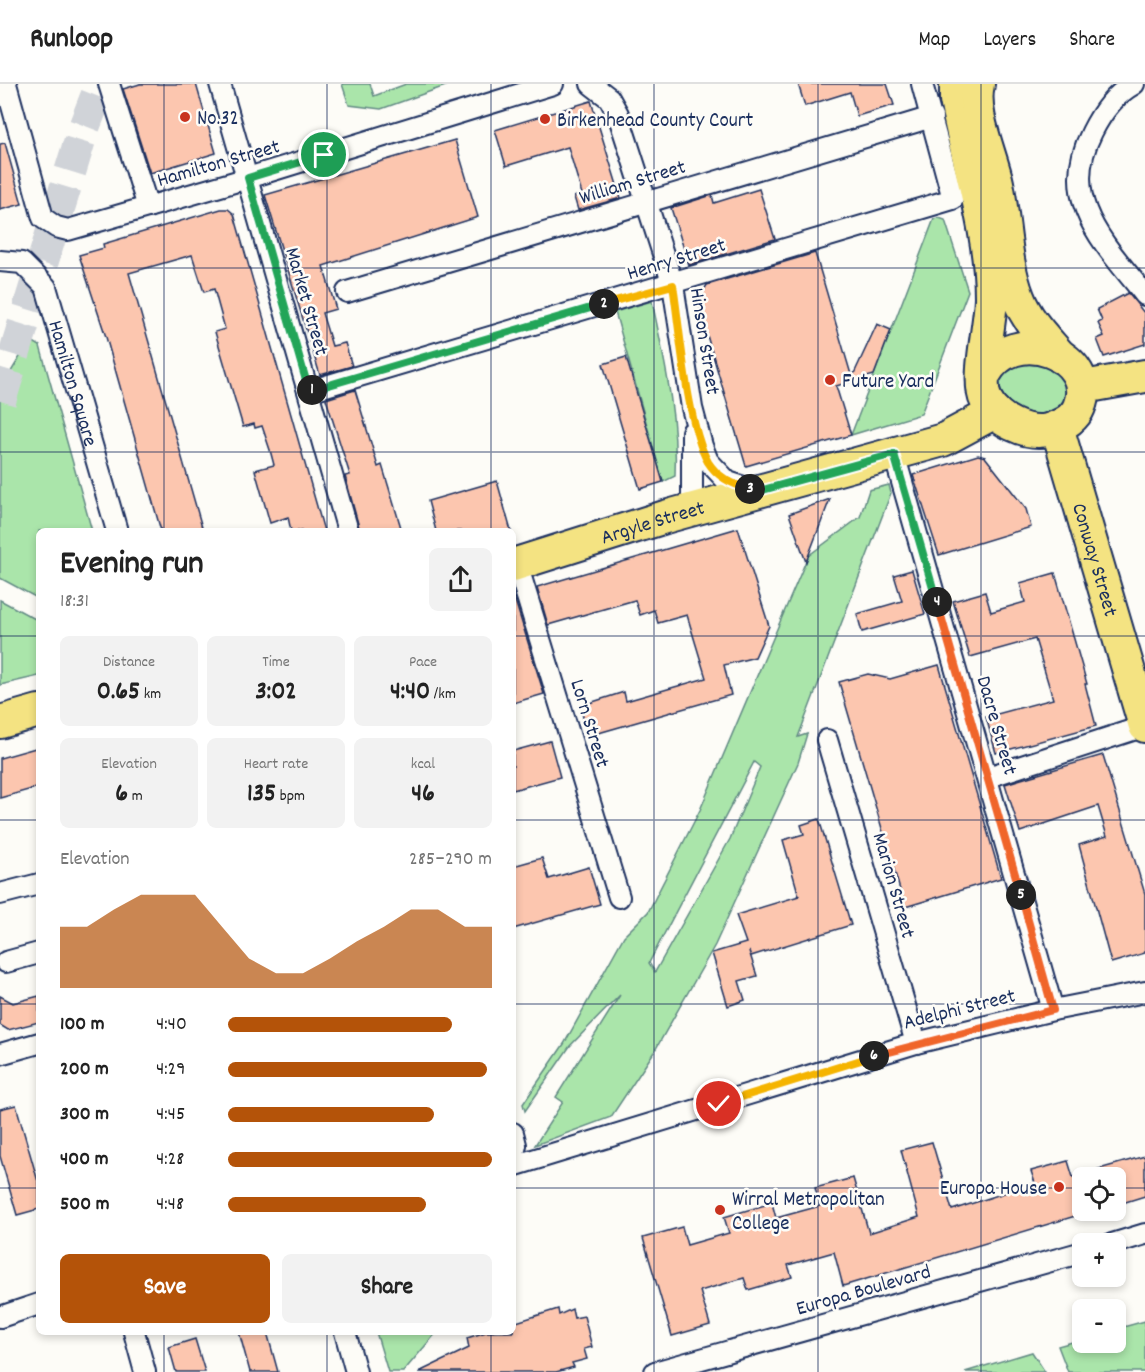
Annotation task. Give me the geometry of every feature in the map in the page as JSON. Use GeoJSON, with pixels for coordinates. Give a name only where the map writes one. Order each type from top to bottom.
{"type":"FeatureCollection","features":[{"type":"Feature","properties":{"kind":"main road"},"geometry":{"type":"LineString","coordinates":[[956,84],[956,100],[988,258],[991,297],[982,389],[995,412],[1006,421],[1030,430],[1044,431],[1073,407],[1145,376]]}},
{"type":"Feature","properties":{"kind":"main road"},"geometry":{"type":"LineString","coordinates":[[978,84],[980,115],[997,183],[1008,259],[1017,297],[1030,321],[1061,357],[1073,367],[1073,407]]}},
{"type":"Feature","properties":{"kind":"main road"},"geometry":{"type":"LineString","coordinates":[[984,375],[997,356],[1010,349],[1044,349],[1061,357]]}},
{"type":"Feature","properties":{"kind":"main road","name":"Conway Street"},"geometry":{"type":"LineString","coordinates":[[1073,407],[1145,726]]}},
{"type":"Feature","properties":{"kind":"main road","name":"Argyle Street"},"geometry":{"type":"LineString","coordinates":[[516,564],[692,509],[943,440],[995,412]]}},
{"type":"Feature","properties":{"kind":"main road"},"geometry":{"type":"LineString","coordinates":[[0,722],[36,712]]}},
{"type":"Feature","properties":{"kind":"street","name":"Hamilton Street"},"geometry":{"type":"LineString","coordinates":[[6,84],[43,218],[56,227],[68,230],[248,178],[553,84]]}},
{"type":"Feature","properties":{"kind":"street"},"geometry":{"type":"LineString","coordinates":[[109,84],[148,207]]}},
{"type":"Feature","properties":{"kind":"street","name":"Market Street"},"geometry":{"type":"LineString","coordinates":[[220,84],[347,528]]}},
{"type":"Feature","properties":{"kind":"street","name":"Hinson Street"},"geometry":{"type":"LineString","coordinates":[[591,84],[609,98],[618,114],[673,285],[692,408],[702,446],[714,470],[728,482],[759,491]]}},
{"type":"Feature","properties":{"kind":"street"},"geometry":{"type":"LineString","coordinates":[[922,84],[932,117]]}},
{"type":"Feature","properties":{"kind":"street"},"geometry":{"type":"LineString","coordinates":[[1134,84],[1116,95],[1098,121],[1085,146],[1079,169],[1080,194],[1088,218],[1101,239],[1145,295]]}},
{"type":"Feature","properties":{"kind":"street","name":"William Street"},"geometry":{"type":"LineString","coordinates":[[347,292],[932,117]]}},
{"type":"Feature","properties":{"kind":"street","name":"Henry Street"},"geometry":{"type":"LineString","coordinates":[[309,391],[673,285],[952,200],[932,117]]}},
{"type":"Feature","properties":{"kind":"street","name":"Hamilton Square"},"geometry":{"type":"LineString","coordinates":[[0,261],[22,263],[46,287],[116,528]]}},
{"type":"Feature","properties":{"kind":"street","name":"Hinson Street"},"geometry":{"type":"LineString","coordinates":[[692,408],[692,509]]}},
{"type":"Feature","properties":{"kind":"street","name":"Dacre Street"},"geometry":{"type":"LineString","coordinates":[[887,455],[988,777],[1053,1010]]}},
{"type":"Feature","properties":{"kind":"street","name":"Lorn Street"},"geometry":{"type":"LineString","coordinates":[[516,567],[619,897]]}},
{"type":"Feature","properties":{"kind":"street"},"geometry":{"type":"LineString","coordinates":[[988,777],[1145,726]]}},
{"type":"Feature","properties":{"kind":"street","name":"Marion Street"},"geometry":{"type":"LineString","coordinates":[[827,740],[916,1043]]}},
{"type":"Feature","properties":{"kind":"street"},"geometry":{"type":"LineString","coordinates":[[0,894],[36,885]]}},
{"type":"Feature","properties":{"kind":"street"},"geometry":{"type":"LineString","coordinates":[[6,962],[36,954]]}},
{"type":"Feature","properties":{"kind":"street","name":"Adelphi Street"},"geometry":{"type":"LineString","coordinates":[[516,1165],[570,1151],[916,1043],[1053,1010],[1145,992]]}},
{"type":"Feature","properties":{"kind":"street"},"geometry":{"type":"LineString","coordinates":[[0,1054],[36,1043]]}},
{"type":"Feature","properties":{"kind":"street"},"geometry":{"type":"LineString","coordinates":[[1126,1240],[1145,1234]]}},
{"type":"Feature","properties":{"kind":"street","name":"Europa Boulevard"},"geometry":{"type":"LineString","coordinates":[[655,1372],[1072,1255]]}},
{"type":"Feature","properties":{"kind":"street"},"geometry":{"type":"LineString","coordinates":[[0,1317],[36,1305]]}},
{"type":"Feature","properties":{"kind":"street"},"geometry":{"type":"LineString","coordinates":[[135,1335],[145,1372]]}},
{"type":"Feature","properties":{"kind":"street"},"geometry":{"type":"LineString","coordinates":[[346,1336],[356,1372]]}},
{"type":"Feature","properties":{"kind":"green space"},"geometry":{"type":"Polygon","coordinates":[[[342,84],[370,84],[374,96],[406,84],[451,84],[381,109],[349,105],[342,84]]]}},
{"type":"Feature","properties":{"kind":"green space"},"geometry":{"type":"Polygon","coordinates":[[[934,219],[945,220],[968,291],[921,414],[851,435],[934,219]]]}},
{"type":"Feature","properties":{"kind":"green space"},"geometry":{"type":"Polygon","coordinates":[[[652,301],[669,388],[674,432],[675,476],[663,482],[615,312],[652,301]]]}},
{"type":"Feature","properties":{"kind":"green space"},"geometry":{"type":"Polygon","coordinates":[[[30,340],[40,346],[91,528],[36,528],[36,597],[0,578],[0,390],[30,340]]]}},
{"type":"Feature","properties":{"kind":"green space"},"geometry":{"type":"Polygon","coordinates":[[[1026,361],[1058,370],[1069,386],[1064,401],[1055,411],[1045,416],[1034,417],[1023,414],[1013,407],[1004,397],[998,383],[1011,367],[1026,361]]]}},
{"type":"Feature","properties":{"kind":"green space"},"geometry":{"type":"Polygon","coordinates":[[[889,485],[891,493],[798,737],[807,734],[798,763],[715,945],[654,1052],[611,1117],[535,1145],[563,1102],[556,1097],[620,995],[570,1046],[525,1111],[523,1104],[564,1044],[624,936],[648,912],[700,810],[808,556],[860,517],[869,490],[889,485]],[[754,762],[649,963],[655,972],[730,839],[760,767],[754,762]]]}},
{"type":"Feature","properties":{"kind":"green space"},"geometry":{"type":"Polygon","coordinates":[[[0,600],[36,619],[36,677],[0,685],[0,600]]]}},
{"type":"Feature","properties":{"kind":"green space"},"geometry":{"type":"Polygon","coordinates":[[[1145,1321],[1145,1372],[1068,1372],[1058,1346],[1072,1342],[1072,1353],[1126,1353],[1126,1326],[1145,1321]]]}},
{"type":"Feature","properties":{"kind":"green space"},"geometry":{"type":"Polygon","coordinates":[[[377,1335],[434,1335],[403,1372],[388,1372],[377,1335]]]}},
{"type":"Feature","properties":{"kind":"green space"},"geometry":{"type":"Polygon","coordinates":[[[1032,1352],[1045,1372],[965,1372],[1032,1352]]]}},
{"type":"Feature","properties":{"kind":"building"},"geometry":{"type":"Polygon","coordinates":[[[140,84],[196,84],[216,153],[150,173],[123,89],[140,84]]]}},
{"type":"Feature","properties":{"kind":"building"},"geometry":{"type":"Polygon","coordinates":[[[798,84],[887,84],[894,105],[857,116],[850,92],[805,106],[798,84]]]}},
{"type":"Feature","properties":{"kind":"building"},"geometry":{"type":"Polygon","coordinates":[[[591,101],[621,198],[578,210],[574,197],[582,194],[568,147],[506,166],[495,130],[591,101]]]}},
{"type":"Feature","properties":{"kind":"building"},"geometry":{"type":"Polygon","coordinates":[[[455,140],[478,217],[323,266],[336,309],[322,313],[332,346],[345,343],[352,366],[320,375],[265,195],[455,140]]]}},
{"type":"Feature","properties":{"kind":"building"},"geometry":{"type":"Polygon","coordinates":[[[5,143],[22,204],[0,210],[0,144],[5,143]]]}},
{"type":"Feature","properties":{"kind":"building"},"geometry":{"type":"Polygon","coordinates":[[[759,189],[775,239],[689,265],[671,208],[712,195],[714,203],[759,189]]]}},
{"type":"Feature","properties":{"kind":"building"},"geometry":{"type":"Polygon","coordinates":[[[221,209],[228,209],[234,214],[323,528],[290,528],[288,517],[270,523],[255,470],[274,465],[270,450],[262,426],[255,428],[254,424],[243,427],[215,332],[225,329],[214,289],[204,292],[192,255],[129,273],[202,528],[160,528],[106,337],[79,255],[104,248],[103,244],[221,209]]]}},
{"type":"Feature","properties":{"kind":"building"},"geometry":{"type":"Polygon","coordinates":[[[815,253],[852,378],[877,324],[891,330],[874,375],[836,386],[851,435],[746,466],[697,302],[707,285],[815,253]]]}},
{"type":"Feature","properties":{"kind":"building"},"geometry":{"type":"Polygon","coordinates":[[[1128,293],[1145,314],[1145,344],[1104,357],[1097,339],[1104,336],[1098,323],[1102,321],[1097,309],[1128,293]]]}},
{"type":"Feature","properties":{"kind":"building"},"geometry":{"type":"Polygon","coordinates":[[[626,357],[663,482],[640,489],[603,364],[626,357]]]}},
{"type":"Feature","properties":{"kind":"building"},"geometry":{"type":"Polygon","coordinates":[[[355,390],[378,467],[382,465],[401,528],[359,528],[345,476],[350,475],[326,399],[355,390]]]}},
{"type":"Feature","properties":{"kind":"building"},"geometry":{"type":"Polygon","coordinates":[[[978,455],[985,457],[1026,509],[1031,527],[939,555],[913,475],[978,455]]]}},
{"type":"Feature","properties":{"kind":"building"},"geometry":{"type":"Polygon","coordinates":[[[497,481],[510,528],[435,528],[428,501],[497,481]]]}},
{"type":"Feature","properties":{"kind":"building"},"geometry":{"type":"Polygon","coordinates":[[[830,499],[806,562],[789,514],[830,499]]]}},
{"type":"Feature","properties":{"kind":"building"},"geometry":{"type":"Polygon","coordinates":[[[738,528],[769,626],[755,657],[724,665],[731,695],[588,736],[580,706],[624,692],[626,701],[706,678],[687,615],[658,623],[654,610],[640,615],[635,600],[548,625],[537,587],[738,528]]]}},
{"type":"Feature","properties":{"kind":"building"},"geometry":{"type":"Polygon","coordinates":[[[912,570],[925,614],[862,632],[857,614],[902,601],[894,575],[912,570]]]}},
{"type":"Feature","properties":{"kind":"building"},"geometry":{"type":"Polygon","coordinates":[[[1055,573],[1087,684],[1085,684],[1096,726],[996,753],[986,717],[1053,699],[1035,639],[970,657],[953,601],[985,592],[991,612],[1025,602],[1020,583],[1055,573]]]}},
{"type":"Feature","properties":{"kind":"building"},"geometry":{"type":"Polygon","coordinates":[[[516,604],[544,694],[516,702],[516,604]]]}},
{"type":"Feature","properties":{"kind":"building"},"geometry":{"type":"Polygon","coordinates":[[[939,665],[1001,878],[905,907],[839,682],[868,674],[890,679],[939,665]]]}},
{"type":"Feature","properties":{"kind":"building"},"geometry":{"type":"Polygon","coordinates":[[[550,741],[560,777],[516,789],[516,750],[550,741]]]}},
{"type":"Feature","properties":{"kind":"building"},"geometry":{"type":"Polygon","coordinates":[[[36,748],[36,788],[0,798],[0,758],[36,748]]]}},
{"type":"Feature","properties":{"kind":"building"},"geometry":{"type":"Polygon","coordinates":[[[1103,755],[1145,894],[1145,953],[1111,963],[1079,845],[1107,836],[1098,806],[1020,832],[1005,784],[1103,755]]]}},
{"type":"Feature","properties":{"kind":"building"},"geometry":{"type":"Polygon","coordinates":[[[819,819],[851,925],[751,956],[749,951],[757,976],[739,981],[745,1000],[728,1006],[712,953],[746,943],[736,915],[799,896],[783,840],[804,834],[801,825],[819,819]]]}},
{"type":"Feature","properties":{"kind":"building"},"geometry":{"type":"Polygon","coordinates":[[[542,858],[549,879],[589,867],[600,904],[516,928],[516,865],[542,858]]]}},
{"type":"Feature","properties":{"kind":"building"},"geometry":{"type":"Polygon","coordinates":[[[0,996],[13,1003],[36,997],[36,1023],[8,1030],[0,1025],[0,996]]]}},
{"type":"Feature","properties":{"kind":"building"},"geometry":{"type":"Polygon","coordinates":[[[16,1105],[36,1175],[36,1210],[17,1215],[0,1156],[0,1109],[16,1105]]]}},
{"type":"Feature","properties":{"kind":"building"},"geometry":{"type":"Polygon","coordinates":[[[932,1142],[952,1210],[1035,1183],[1031,1171],[1068,1161],[1072,1174],[1072,1217],[843,1286],[834,1252],[788,1265],[792,1277],[748,1290],[744,1278],[700,1291],[710,1325],[672,1336],[643,1238],[682,1227],[687,1245],[729,1233],[724,1217],[772,1203],[776,1218],[820,1206],[815,1188],[853,1178],[869,1233],[919,1217],[901,1150],[932,1142]]]}},
{"type":"Feature","properties":{"kind":"building"},"geometry":{"type":"Polygon","coordinates":[[[1145,1156],[1145,1196],[1126,1202],[1126,1167],[1106,1167],[1145,1156]]]}},
{"type":"Feature","properties":{"kind":"building"},"geometry":{"type":"Polygon","coordinates":[[[558,1309],[559,1315],[572,1309],[574,1318],[584,1316],[592,1347],[584,1349],[587,1359],[572,1363],[574,1367],[556,1372],[419,1372],[469,1348],[467,1338],[476,1335],[516,1335],[516,1322],[558,1309]]]}},
{"type":"Feature","properties":{"kind":"building"},"geometry":{"type":"Polygon","coordinates":[[[240,1335],[268,1335],[278,1372],[250,1372],[240,1335]]]}},
{"type":"Feature","properties":{"kind":"building"},"geometry":{"type":"Polygon","coordinates":[[[195,1339],[205,1372],[176,1372],[169,1347],[195,1339]]]}},
{"type":"Feature","properties":{"kind":"tunnel"},"geometry":{"type":"LineString","coordinates":[[0,401],[83,130],[101,84]]}},
{"type":"Feature","properties":{"kind":"place","name":"No.32"},"geometry":{"type":"Point","coordinates":[185,117]}},
{"type":"Feature","properties":{"kind":"place","name":"Birkenhead County Court"},"geometry":{"type":"Point","coordinates":[545,119]}},
{"type":"Feature","properties":{"kind":"place","name":"Future Yard"},"geometry":{"type":"Point","coordinates":[830,380]}},
{"type":"Feature","properties":{"kind":"place","name":"Europa House"},"geometry":{"type":"Point","coordinates":[1059,1187]}},
{"type":"Feature","properties":{"kind":"place","name":"Wirral Metropolitan College"},"geometry":{"type":"Point","coordinates":[720,1210]}},
{"type":"Feature","properties":{"kind":"route"},"geometry":{"type":"LineString","coordinates":[[324,155],[248,178],[309,391],[673,285],[692,408],[702,446],[714,470],[728,482],[759,491],[894,454],[1053,1010],[916,1043],[719,1104]]}}]}
